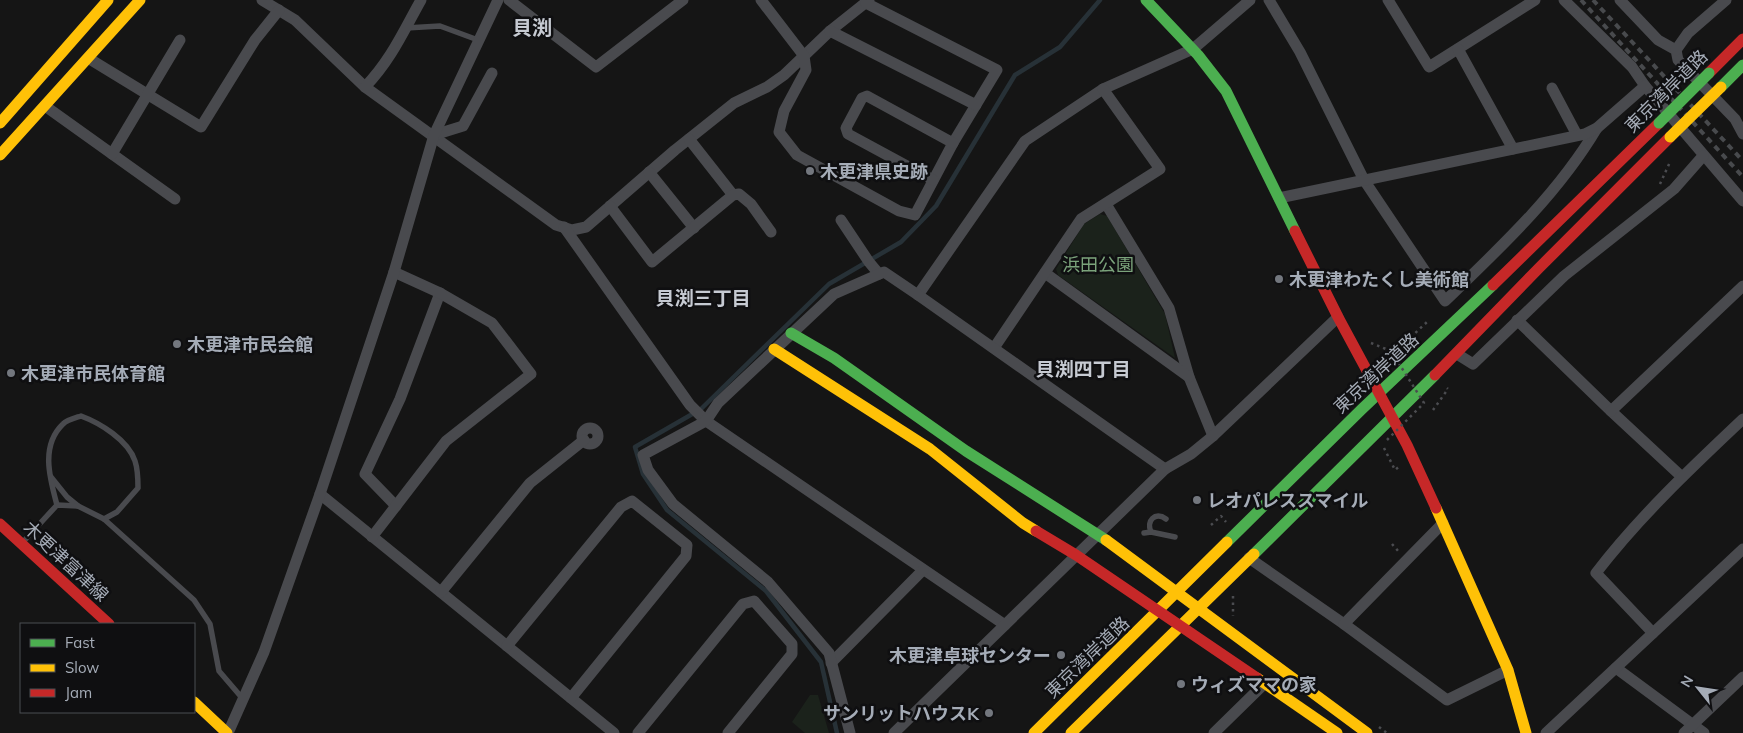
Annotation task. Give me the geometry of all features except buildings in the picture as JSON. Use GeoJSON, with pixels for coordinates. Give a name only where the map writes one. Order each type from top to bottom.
{"type":"FeatureCollection","features":[{"type":"Feature","properties":{"kind":"main road"},"geometry":{"type":"LineString","coordinates":[[0,123],[108,0]]}},
{"type":"Feature","properties":{"kind":"main road"},"geometry":{"type":"LineString","coordinates":[[0,155],[140,0]]}},
{"type":"Feature","properties":{"kind":"main road"},"geometry":{"type":"LineString","coordinates":[[1146,0],[1213,71],[1226,91],[1338,317],[1407,445],[1508,670],[1526,733]]}},
{"type":"Feature","properties":{"kind":"main road","name":"東京湾岸道路"},"geometry":{"type":"LineString","coordinates":[[1034,733],[1235,534],[1468,310],[1743,39]]}},
{"type":"Feature","properties":{"kind":"main road","name":"東京湾岸道路"},"geometry":{"type":"LineString","coordinates":[[1071,733],[1457,354],[1539,268],[1743,65]]}},
{"type":"Feature","properties":{"kind":"main road"},"geometry":{"type":"LineString","coordinates":[[791,333],[834,358],[966,451],[1098,534],[1367,733]]}},
{"type":"Feature","properties":{"kind":"main road"},"geometry":{"type":"LineString","coordinates":[[774,349],[930,449],[1024,523],[1076,556],[1337,733]]}},
{"type":"Feature","properties":{"kind":"main road","name":"木更津富津線"},"geometry":{"type":"LineString","coordinates":[[0,524],[108,623]]}},
{"type":"Feature","properties":{"kind":"main road"},"geometry":{"type":"LineString","coordinates":[[195,703],[227,733]]}},
{"type":"Feature","properties":{"kind":"street"},"geometry":{"type":"LineString","coordinates":[[262,0],[295,20],[365,86],[556,225],[572,230],[586,227],[649,172],[734,103],[767,87],[784,75],[804,56],[830,31],[868,1],[997,70],[953,143],[915,215],[899,210],[797,155],[779,132],[784,111],[806,70],[804,56],[761,0]]}},
{"type":"Feature","properties":{"kind":"street"},"geometry":{"type":"LineString","coordinates":[[365,86],[381,70],[421,0]]}},
{"type":"Feature","properties":{"kind":"street"},"geometry":{"type":"LineString","coordinates":[[227,733],[264,652],[320,494],[394,272],[434,135],[498,0]]}},
{"type":"Feature","properties":{"kind":"street"},"geometry":{"type":"LineString","coordinates":[[509,0],[596,67],[684,0]]}},
{"type":"Feature","properties":{"kind":"street"},"geometry":{"type":"LineString","coordinates":[[918,295],[1025,141],[1103,89],[1193,49],[1250,0]]}},
{"type":"Feature","properties":{"kind":"street"},"geometry":{"type":"LineString","coordinates":[[1269,0],[1300,52],[1364,180],[1446,301],[1521,225],[1580,157],[1597,128],[1644,86]]}},
{"type":"Feature","properties":{"kind":"street"},"geometry":{"type":"LineString","coordinates":[[1388,0],[1429,67],[1536,0]]}},
{"type":"Feature","properties":{"kind":"street"},"geometry":{"type":"LineString","coordinates":[[1564,0],[1632,67],[1644,86],[1743,201]]}},
{"type":"Feature","properties":{"kind":"street"},"geometry":{"type":"LineString","coordinates":[[1620,0],[1658,40],[1676,50]]}},
{"type":"Feature","properties":{"kind":"street"},"geometry":{"type":"LineString","coordinates":[[1726,0],[1688,33],[1676,50],[1678,60],[1739,118],[1743,134]]}},
{"type":"Feature","properties":{"kind":"street"},"geometry":{"type":"LineString","coordinates":[[88,58],[202,127],[255,40],[279,10]]}},
{"type":"Feature","properties":{"kind":"street"},"geometry":{"type":"LineString","coordinates":[[830,31],[976,106]]}},
{"type":"Feature","properties":{"kind":"street"},"geometry":{"type":"LineString","coordinates":[[112,154],[180,40]]}},
{"type":"Feature","properties":{"kind":"street"},"geometry":{"type":"LineString","coordinates":[[1458,49],[1513,149]]}},
{"type":"Feature","properties":{"kind":"street"},"geometry":{"type":"LineString","coordinates":[[434,135],[463,126],[492,73]]}},
{"type":"Feature","properties":{"kind":"street"},"geometry":{"type":"LineString","coordinates":[[1552,88],[1577,135]]}},
{"type":"Feature","properties":{"kind":"street"},"geometry":{"type":"LineString","coordinates":[[994,348],[1081,219],[1160,169],[1103,89]]}},
{"type":"Feature","properties":{"kind":"street"},"geometry":{"type":"LineString","coordinates":[[933,180],[848,134],[846,128],[862,98],[867,96],[953,143]]}},
{"type":"Feature","properties":{"kind":"street"},"geometry":{"type":"LineString","coordinates":[[44,106],[175,199]]}},
{"type":"Feature","properties":{"kind":"street"},"geometry":{"type":"LineString","coordinates":[[1278,198],[1577,135],[1597,128]]}},
{"type":"Feature","properties":{"kind":"street"},"geometry":{"type":"LineString","coordinates":[[689,139],[733,194]]}},
{"type":"Feature","properties":{"kind":"street"},"geometry":{"type":"LineString","coordinates":[[1457,354],[1473,364],[1564,276],[1674,189],[1703,156]]}},
{"type":"Feature","properties":{"kind":"street"},"geometry":{"type":"LineString","coordinates":[[649,172],[694,228]]}},
{"type":"Feature","properties":{"kind":"street"},"geometry":{"type":"LineString","coordinates":[[610,206],[652,262],[733,194],[739,194],[751,204],[771,232]]}},
{"type":"Feature","properties":{"kind":"street"},"geometry":{"type":"LineString","coordinates":[[1106,204],[1169,308],[1189,377],[1213,436]]}},
{"type":"Feature","properties":{"kind":"street"},"geometry":{"type":"LineString","coordinates":[[841,220],[879,274]]}},
{"type":"Feature","properties":{"kind":"street"},"geometry":{"type":"LineString","coordinates":[[564,227],[690,405],[706,421],[1005,625]]}},
{"type":"Feature","properties":{"kind":"street"},"geometry":{"type":"LineString","coordinates":[[372,537],[446,441],[531,374],[492,323],[440,293],[394,272]]}},
{"type":"Feature","properties":{"kind":"street"},"geometry":{"type":"LineString","coordinates":[[850,733],[829,653],[768,582],[673,504],[648,470],[643,455],[706,421],[718,403],[834,294],[884,272],[1165,468]]}},
{"type":"Feature","properties":{"kind":"street"},"geometry":{"type":"LineString","coordinates":[[1045,272],[1189,377]]}},
{"type":"Feature","properties":{"kind":"street"},"geometry":{"type":"LineString","coordinates":[[1611,411],[1743,286]]}},
{"type":"Feature","properties":{"kind":"street"},"geometry":{"type":"LineString","coordinates":[[396,506],[365,474],[400,399],[440,293]]}},
{"type":"Feature","properties":{"kind":"street"},"geometry":{"type":"LineString","coordinates":[[894,733],[1165,468],[1191,454],[1213,436],[1338,317]]}},
{"type":"Feature","properties":{"kind":"street"},"geometry":{"type":"LineString","coordinates":[[1517,320],[1682,477]]}},
{"type":"Feature","properties":{"kind":"street"},"geometry":{"type":"LineString","coordinates":[[1653,633],[1596,573],[1620,542],[1682,477],[1743,420]]}},
{"type":"Feature","properties":{"kind":"street"},"geometry":{"type":"LineString","coordinates":[[441,592],[530,483],[584,440]]}},
{"type":"Feature","properties":{"kind":"street"},"geometry":{"type":"LineString","coordinates":[[320,494],[614,733]]}},
{"type":"Feature","properties":{"kind":"street"},"geometry":{"type":"LineString","coordinates":[[507,646],[621,507],[632,501],[688,544],[686,556],[571,698]]}},
{"type":"Feature","properties":{"kind":"street"},"geometry":{"type":"LineString","coordinates":[[1344,624],[1443,523]]}},
{"type":"Feature","properties":{"kind":"street"},"geometry":{"type":"LineString","coordinates":[[1546,733],[1743,549]]}},
{"type":"Feature","properties":{"kind":"street"},"geometry":{"type":"LineString","coordinates":[[1249,558],[1344,624],[1447,700],[1508,670]]}},
{"type":"Feature","properties":{"kind":"street"},"geometry":{"type":"LineString","coordinates":[[831,663],[923,570]]}},
{"type":"Feature","properties":{"kind":"street"},"geometry":{"type":"LineString","coordinates":[[638,733],[744,604],[754,601],[792,644],[792,654],[728,733]]}},
{"type":"Feature","properties":{"kind":"street"},"geometry":{"type":"LineString","coordinates":[[1616,668],[1688,729],[1704,733]]}},
{"type":"Feature","properties":{"kind":"street"},"geometry":{"type":"LineString","coordinates":[[1688,729],[1743,677]]}},
{"type":"Feature","properties":{"kind":"street"},"geometry":{"type":"LineString","coordinates":[[1214,733],[1264,684]]}},
{"type":"Feature","properties":{"kind":"lane"},"geometry":{"type":"LineString","coordinates":[[406,28],[440,26],[478,40]]}},
{"type":"Feature","properties":{"kind":"lane"},"geometry":{"type":"LineString","coordinates":[[58,505],[48,468],[49,454],[54,437],[64,423],[81,416],[97,422],[126,445],[134,459],[138,475],[138,488],[117,512],[104,519]]}},
{"type":"Feature","properties":{"kind":"lane"},"geometry":{"type":"LineString","coordinates":[[50,476],[67,497],[78,506],[104,519],[194,600],[210,624],[218,671],[243,700]]}},
{"type":"Feature","properties":{"kind":"lane"},"geometry":{"type":"LineString","coordinates":[[58,505],[78,506]]}},
{"type":"Feature","properties":{"kind":"lane"},"geometry":{"type":"LineString","coordinates":[[22,544],[58,505]]}},
{"type":"Feature","properties":{"kind":"lane"},"geometry":{"type":"LineString","coordinates":[[1151,532],[1149,522],[1153,518],[1157,515],[1166,519]]}},
{"type":"Feature","properties":{"kind":"lane"},"geometry":{"type":"LineString","coordinates":[[1144,534],[1151,532],[1175,537]]}},
{"type":"Feature","properties":{"kind":"path"},"geometry":{"type":"LineString","coordinates":[[1658,187],[1670,162]]}},
{"type":"Feature","properties":{"kind":"path"},"geometry":{"type":"LineString","coordinates":[[1391,351],[1411,337],[1427,322]]}},
{"type":"Feature","properties":{"kind":"path"},"geometry":{"type":"LineString","coordinates":[[1371,344],[1391,351],[1424,403],[1387,440]]}},
{"type":"Feature","properties":{"kind":"path"},"geometry":{"type":"LineString","coordinates":[[1384,446],[1395,470],[1401,466],[1396,457]]}},
{"type":"Feature","properties":{"kind":"path"},"geometry":{"type":"LineString","coordinates":[[1214,529],[1211,526],[1220,516],[1224,520]]}},
{"type":"Feature","properties":{"kind":"path"},"geometry":{"type":"LineString","coordinates":[[1392,544],[1401,553]]}},
{"type":"Feature","properties":{"kind":"green space","name":"浜田公園"},"geometry":{"type":"Polygon","coordinates":[[[1100,214],[1107,216],[1165,314],[1175,358],[1058,275],[1056,269],[1084,224],[1100,214]]]}},
{"type":"Feature","properties":{"kind":"green space"},"geometry":{"type":"Polygon","coordinates":[[[810,695],[818,695],[829,733],[805,733],[792,722],[810,695]]]}},
{"type":"Feature","properties":{"kind":"waterway"},"geometry":{"type":"LineString","coordinates":[[837,733],[821,662],[766,591],[667,510],[643,474],[635,447],[701,409],[829,284],[901,242],[936,206],[1015,75],[1060,47],[1100,0]]}},
{"type":"Feature","properties":{"kind":"railway"},"geometry":{"type":"LineString","coordinates":[[1581,0],[1743,177]]}},
{"type":"Feature","properties":{"kind":"railway"},"geometry":{"type":"LineString","coordinates":[[1593,0],[1743,161]]}},
{"type":"Feature","properties":{"kind":"traffic: fast"},"geometry":{"type":"LineString","coordinates":[[1146,0],[1198,55],[1226,91],[1295,231]]}},
{"type":"Feature","properties":{"kind":"traffic: fast"},"geometry":{"type":"LineString","coordinates":[[1721,87],[1743,65]]}},
{"type":"Feature","properties":{"kind":"traffic: fast"},"geometry":{"type":"LineString","coordinates":[[1659,123],[1709,73]]}},
{"type":"Feature","properties":{"kind":"traffic: fast"},"geometry":{"type":"LineString","coordinates":[[1227,542],[1362,409],[1493,285]]}},
{"type":"Feature","properties":{"kind":"traffic: fast"},"geometry":{"type":"LineString","coordinates":[[791,333],[834,358],[966,451],[1106,540]]}},
{"type":"Feature","properties":{"kind":"traffic: fast"},"geometry":{"type":"LineString","coordinates":[[1254,554],[1435,375]]}},
{"type":"Feature","properties":{"kind":"traffic: slow"},"geometry":{"type":"LineString","coordinates":[[0,123],[108,0]]}},
{"type":"Feature","properties":{"kind":"traffic: slow"},"geometry":{"type":"LineString","coordinates":[[0,155],[140,0]]}},
{"type":"Feature","properties":{"kind":"traffic: slow"},"geometry":{"type":"LineString","coordinates":[[1670,137],[1721,87]]}},
{"type":"Feature","properties":{"kind":"traffic: slow"},"geometry":{"type":"LineString","coordinates":[[774,349],[930,449],[1023,523],[1036,531]]}},
{"type":"Feature","properties":{"kind":"traffic: slow"},"geometry":{"type":"LineString","coordinates":[[1436,508],[1508,670],[1526,733]]}},
{"type":"Feature","properties":{"kind":"traffic: slow"},"geometry":{"type":"LineString","coordinates":[[1106,540],[1367,733]]}},
{"type":"Feature","properties":{"kind":"traffic: slow"},"geometry":{"type":"LineString","coordinates":[[1034,733],[1227,542]]}},
{"type":"Feature","properties":{"kind":"traffic: slow"},"geometry":{"type":"LineString","coordinates":[[1071,733],[1254,554]]}},
{"type":"Feature","properties":{"kind":"traffic: slow"},"geometry":{"type":"LineString","coordinates":[[1257,678],[1337,733]]}},
{"type":"Feature","properties":{"kind":"traffic: slow"},"geometry":{"type":"LineString","coordinates":[[195,703],[227,733]]}},
{"type":"Feature","properties":{"kind":"traffic: jam"},"geometry":{"type":"LineString","coordinates":[[1709,73],[1743,39]]}},
{"type":"Feature","properties":{"kind":"traffic: jam"},"geometry":{"type":"LineString","coordinates":[[1493,285],[1659,123]]}},
{"type":"Feature","properties":{"kind":"traffic: jam"},"geometry":{"type":"LineString","coordinates":[[1435,375],[1670,137]]}},
{"type":"Feature","properties":{"kind":"traffic: jam"},"geometry":{"type":"LineString","coordinates":[[1295,231],[1338,317],[1407,445],[1436,508]]}},
{"type":"Feature","properties":{"kind":"traffic: jam"},"geometry":{"type":"LineString","coordinates":[[0,524],[108,623]]}},
{"type":"Feature","properties":{"kind":"traffic: jam"},"geometry":{"type":"LineString","coordinates":[[1036,531],[1076,555],[1257,678]]}},
{"type":"Feature","properties":{"kind":"place","name":"木更津県史跡"},"geometry":{"type":"Point","coordinates":[810,171]}},
{"type":"Feature","properties":{"kind":"place","name":"木更津わたくし美術館"},"geometry":{"type":"Point","coordinates":[1279,279]}},
{"type":"Feature","properties":{"kind":"place","name":"木更津市民会館"},"geometry":{"type":"Point","coordinates":[177,344]}},
{"type":"Feature","properties":{"kind":"place","name":"木更津市民体育館"},"geometry":{"type":"Point","coordinates":[11,373]}},
{"type":"Feature","properties":{"kind":"place","name":"レオパレススマイル"},"geometry":{"type":"Point","coordinates":[1197,500]}},
{"type":"Feature","properties":{"kind":"place","name":"木更津卓球センター"},"geometry":{"type":"Point","coordinates":[1061,655]}},
{"type":"Feature","properties":{"kind":"place","name":"ウィズママの家"},"geometry":{"type":"Point","coordinates":[1181,684]}},
{"type":"Feature","properties":{"kind":"place","name":"サンリットハウスK"},"geometry":{"type":"Point","coordinates":[989,713]}},
{"type":"Feature","properties":{"kind":"district","name":"貝渕"},"geometry":{"type":"Point","coordinates":[532,27]}},
{"type":"Feature","properties":{"kind":"district","name":"貝渕三丁目"},"geometry":{"type":"Point","coordinates":[703,298]}},
{"type":"Feature","properties":{"kind":"district","name":"貝渕四丁目"},"geometry":{"type":"Point","coordinates":[1083,369]}}]}
